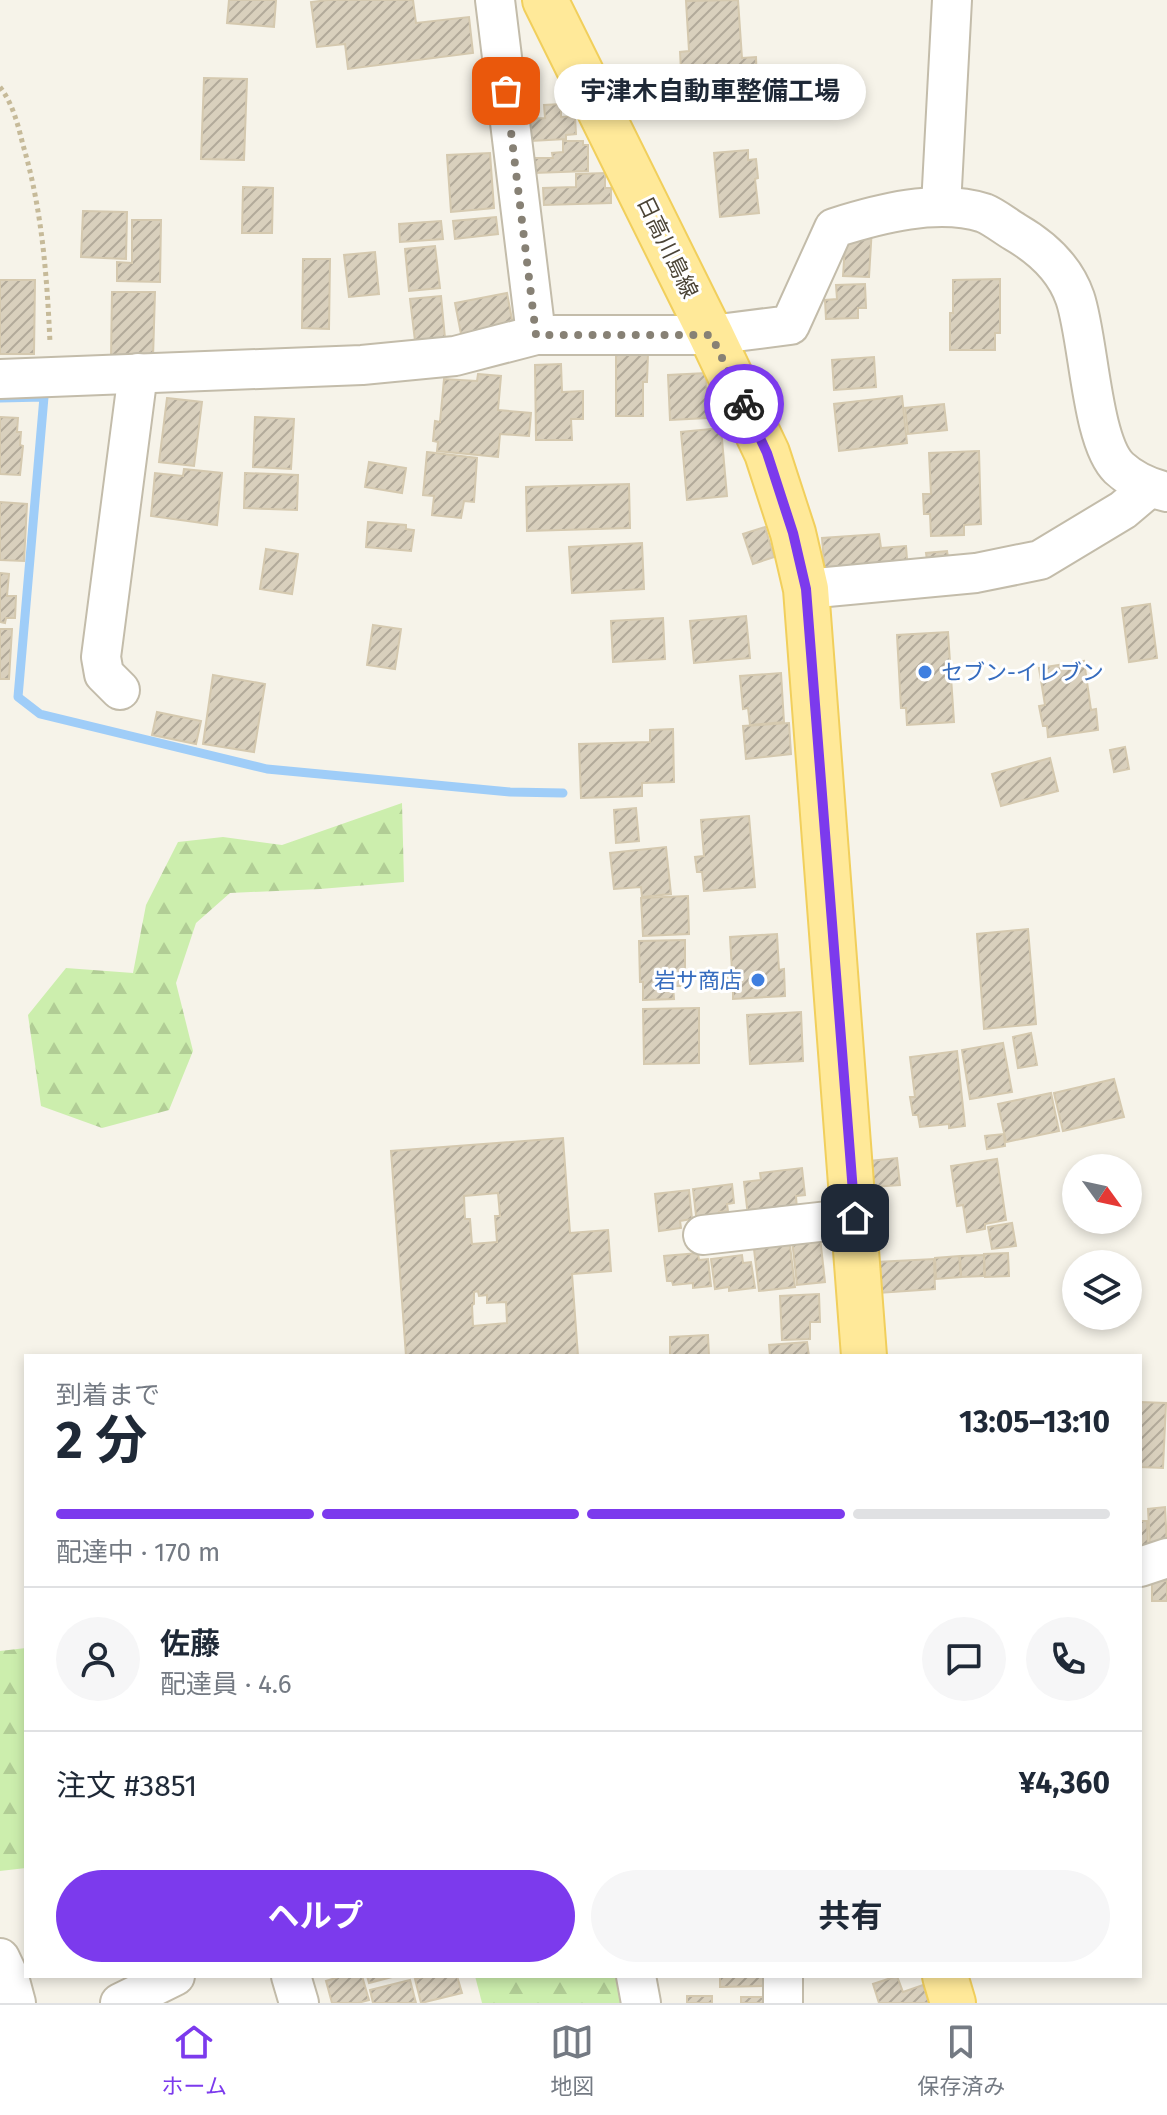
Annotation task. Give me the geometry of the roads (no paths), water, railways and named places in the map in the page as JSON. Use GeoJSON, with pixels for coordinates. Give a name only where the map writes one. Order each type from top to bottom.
{"type":"FeatureCollection","features":[{"type":"Feature","properties":{"kind":"main road","name":"日高川島線"},"geometry":{"type":"LineString","coordinates":[[545,0],[767,453],[793,533],[806,589],[864,1354]]}},
{"type":"Feature","properties":{"kind":"main road"},"geometry":{"type":"LineString","coordinates":[[946,1978],[953,2003]]}},
{"type":"Feature","properties":{"kind":"street"},"geometry":{"type":"LineString","coordinates":[[495,0],[536,335]]}},
{"type":"Feature","properties":{"kind":"street"},"geometry":{"type":"LineString","coordinates":[[941,206],[952,0]]}},
{"type":"Feature","properties":{"kind":"street"},"geometry":{"type":"LineString","coordinates":[[0,379],[362,365],[455,356],[536,335],[711,335],[790,325],[834,228],[872,216],[941,206],[984,214],[1053,259],[1075,297],[1102,440],[1117,467],[1158,490]]}},
{"type":"Feature","properties":{"kind":"street"},"geometry":{"type":"LineString","coordinates":[[120,690],[104,674],[101,657],[138,373]]}},
{"type":"Feature","properties":{"kind":"street"},"geometry":{"type":"LineString","coordinates":[[806,589],[976,573],[1040,560],[1158,490]]}},
{"type":"Feature","properties":{"kind":"street"},"geometry":{"type":"LineString","coordinates":[[703,1235],[855,1218]]}},
{"type":"Feature","properties":{"kind":"street"},"geometry":{"type":"LineString","coordinates":[[1142,1566],[1167,1558]]}},
{"type":"Feature","properties":{"kind":"street"},"geometry":{"type":"LineString","coordinates":[[0,1958],[16,2003]]}},
{"type":"Feature","properties":{"kind":"street"},"geometry":{"type":"LineString","coordinates":[[120,2003],[171,1978]]}},
{"type":"Feature","properties":{"kind":"street"},"geometry":{"type":"LineString","coordinates":[[292,1978],[299,2003]]}},
{"type":"Feature","properties":{"kind":"street"},"geometry":{"type":"LineString","coordinates":[[636,1978],[641,2003]]}},
{"type":"Feature","properties":{"kind":"street"},"geometry":{"type":"LineString","coordinates":[[783,1978],[783,2003]]}},
{"type":"Feature","properties":{"kind":"waterway"},"geometry":{"type":"LineString","coordinates":[[0,398],[44,397],[18,697],[40,714],[267,769],[510,792],[563,793]]}},
{"type":"Feature","properties":{"kind":"place","name":"宇津木自動車整備工場"},"geometry":{"type":"Point","coordinates":[506,91]}},
{"type":"Feature","properties":{"kind":"place","name":"セブン-イレブン"},"geometry":{"type":"Point","coordinates":[925,672]}},
{"type":"Feature","properties":{"kind":"place","name":"岩サ商店"},"geometry":{"type":"Point","coordinates":[758,980]}}]}
